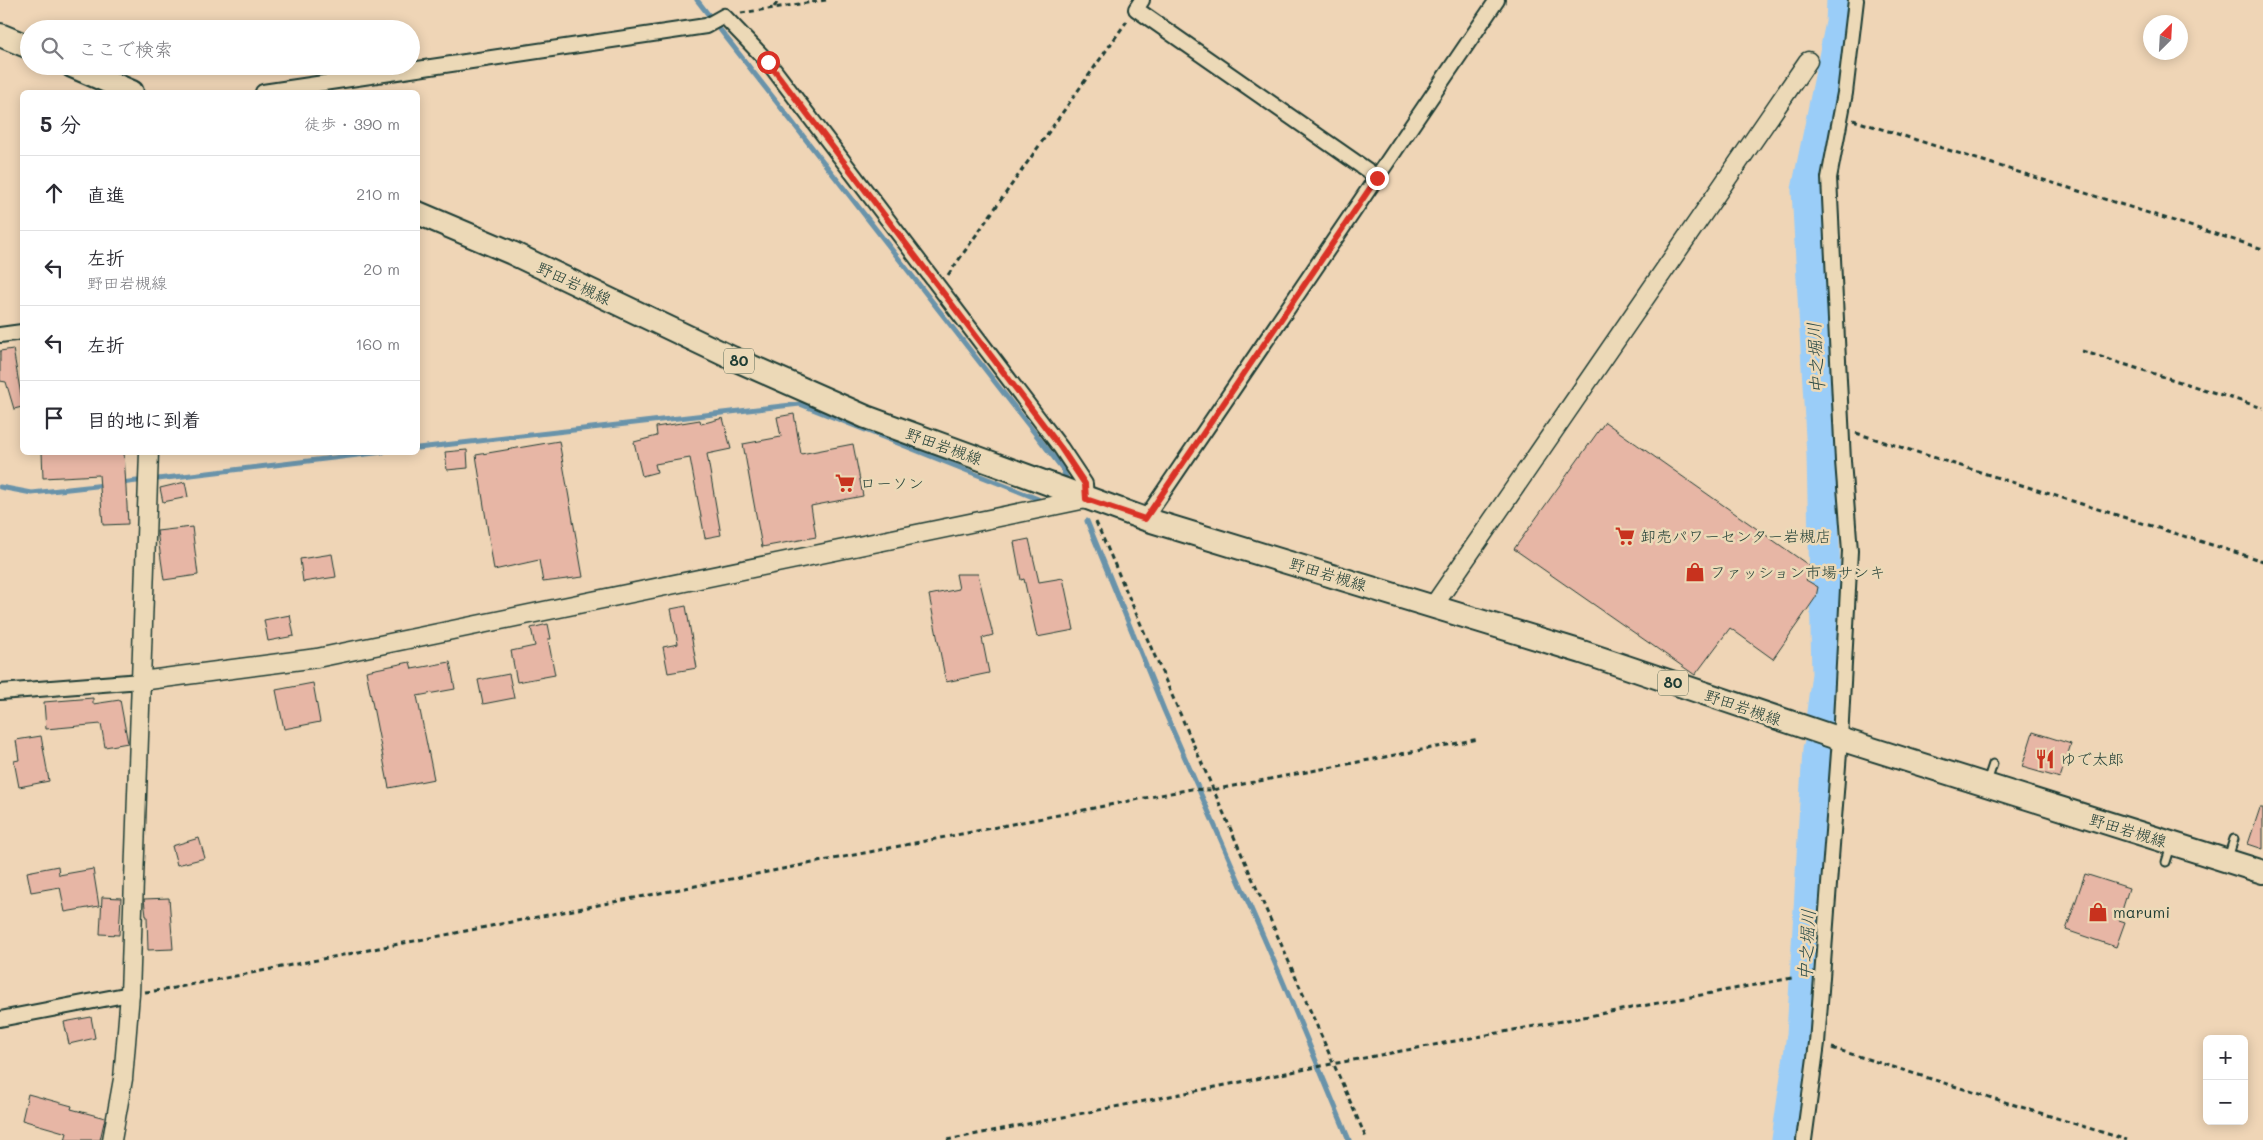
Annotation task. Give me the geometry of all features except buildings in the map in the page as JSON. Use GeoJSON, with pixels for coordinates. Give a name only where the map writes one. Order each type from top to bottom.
{"type":"FeatureCollection","features":[{"type":"Feature","properties":{"kind":"main road"},"geometry":{"type":"LineString","coordinates":[[0,34],[20,43]]}},
{"type":"Feature","properties":{"kind":"main road"},"geometry":{"type":"LineString","coordinates":[[93,75],[127,90]]}},
{"type":"Feature","properties":{"kind":"main road","name":"野田岩槻線"},"geometry":{"type":"LineString","coordinates":[[420,214],[512,254],[732,358],[866,416],[1079,496],[1145,519],[1434,605],[1582,652],[1840,739],[1990,775],[2169,853],[2227,861],[2263,872]]}},
{"type":"Feature","properties":{"kind":"street"},"geometry":{"type":"LineString","coordinates":[[1145,519],[1497,0]]}},
{"type":"Feature","properties":{"kind":"street"},"geometry":{"type":"LineString","coordinates":[[1804,1140],[1817,1043],[1840,739],[1850,551],[1829,178],[1840,116],[1856,0]]}},
{"type":"Feature","properties":{"kind":"street"},"geometry":{"type":"LineString","coordinates":[[1139,5],[1377,178]]}},
{"type":"Feature","properties":{"kind":"street"},"geometry":{"type":"LineString","coordinates":[[0,692],[141,680],[317,658],[1079,496],[1085,484],[1061,448],[940,286],[768,62],[723,16],[706,26],[420,69]]}},
{"type":"Feature","properties":{"kind":"street"},"geometry":{"type":"LineString","coordinates":[[1434,605],[1808,60]]}},
{"type":"Feature","properties":{"kind":"street"},"geometry":{"type":"LineString","coordinates":[[276,90],[377,75]]}},
{"type":"Feature","properties":{"kind":"street"},"geometry":{"type":"LineString","coordinates":[[0,336],[20,332]]}},
{"type":"Feature","properties":{"kind":"street"},"geometry":{"type":"LineString","coordinates":[[112,1140],[123,1079],[130,994],[149,455]]}},
{"type":"Feature","properties":{"kind":"street"},"geometry":{"type":"LineString","coordinates":[[0,1019],[130,994]]}},
{"type":"Feature","properties":{"kind":"lane"},"geometry":{"type":"LineString","coordinates":[[2227,861],[2234,839]]}},
{"type":"Feature","properties":{"kind":"path"},"geometry":{"type":"LineString","coordinates":[[774,8],[780,0]]}},
{"type":"Feature","properties":{"kind":"path"},"geometry":{"type":"LineString","coordinates":[[723,16],[826,0]]}},
{"type":"Feature","properties":{"kind":"path"},"geometry":{"type":"LineString","coordinates":[[940,286],[1139,5]]}},
{"type":"Feature","properties":{"kind":"path"},"geometry":{"type":"LineString","coordinates":[[1840,116],[2263,249]]}},
{"type":"Feature","properties":{"kind":"path"},"geometry":{"type":"LineString","coordinates":[[2082,350],[2263,408]]}},
{"type":"Feature","properties":{"kind":"path"},"geometry":{"type":"LineString","coordinates":[[1842,428],[2263,561]]}},
{"type":"Feature","properties":{"kind":"path"},"geometry":{"type":"LineString","coordinates":[[1079,496],[1212,790],[1331,1064],[1367,1140]]}},
{"type":"Feature","properties":{"kind":"path"},"geometry":{"type":"LineString","coordinates":[[130,994],[183,987],[1191,789],[1212,790],[1479,739]]}},
{"type":"Feature","properties":{"kind":"path"},"geometry":{"type":"LineString","coordinates":[[947,1140],[1331,1064],[1792,978]]}},
{"type":"Feature","properties":{"kind":"path"},"geometry":{"type":"LineString","coordinates":[[1817,1043],[2127,1140]]}},
{"type":"Feature","properties":{"kind":"waterway"},"geometry":{"type":"LineString","coordinates":[[697,0],[1062,468],[1066,477]]}},
{"type":"Feature","properties":{"kind":"waterway","name":"中之堀川"},"geometry":{"type":"LineString","coordinates":[[1821,720],[1827,674],[1822,455],[1807,190],[1841,23],[1842,0]]}},
{"type":"Feature","properties":{"kind":"waterway"},"geometry":{"type":"LineString","coordinates":[[420,448],[800,404],[1038,499]]}},
{"type":"Feature","properties":{"kind":"waterway"},"geometry":{"type":"LineString","coordinates":[[158,479],[358,455]]}},
{"type":"Feature","properties":{"kind":"waterway"},"geometry":{"type":"LineString","coordinates":[[121,483],[137,481]]}},
{"type":"Feature","properties":{"kind":"waterway"},"geometry":{"type":"LineString","coordinates":[[0,487],[32,493],[105,485]]}},
{"type":"Feature","properties":{"kind":"waterway"},"geometry":{"type":"LineString","coordinates":[[1087,521],[1164,710],[1281,977],[1349,1140]]}},
{"type":"Feature","properties":{"kind":"waterway","name":"中之堀川"},"geometry":{"type":"LineString","coordinates":[[1787,1140],[1802,1035],[1818,749]]}},
{"type":"Feature","properties":{"kind":"place","name":"ローソン"},"geometry":{"type":"Point","coordinates":[845,483]}},
{"type":"Feature","properties":{"kind":"place","name":"卸売パワーセンター岩槻店"},"geometry":{"type":"Point","coordinates":[1625,536]}},
{"type":"Feature","properties":{"kind":"place","name":"ファッション市場サンキ"},"geometry":{"type":"Point","coordinates":[1695,572]}},
{"type":"Feature","properties":{"kind":"place","name":"ゆで太郎"},"geometry":{"type":"Point","coordinates":[2045,759]}},
{"type":"Feature","properties":{"kind":"place","name":"marumi"},"geometry":{"type":"Point","coordinates":[2098,912]}},
{"type":"Feature","properties":{"kind":"route"},"geometry":{"type":"LineString","coordinates":[[768,62],[940,286],[1061,448],[1085,484],[1086,499],[1145,519],[1377,178]]}}]}
